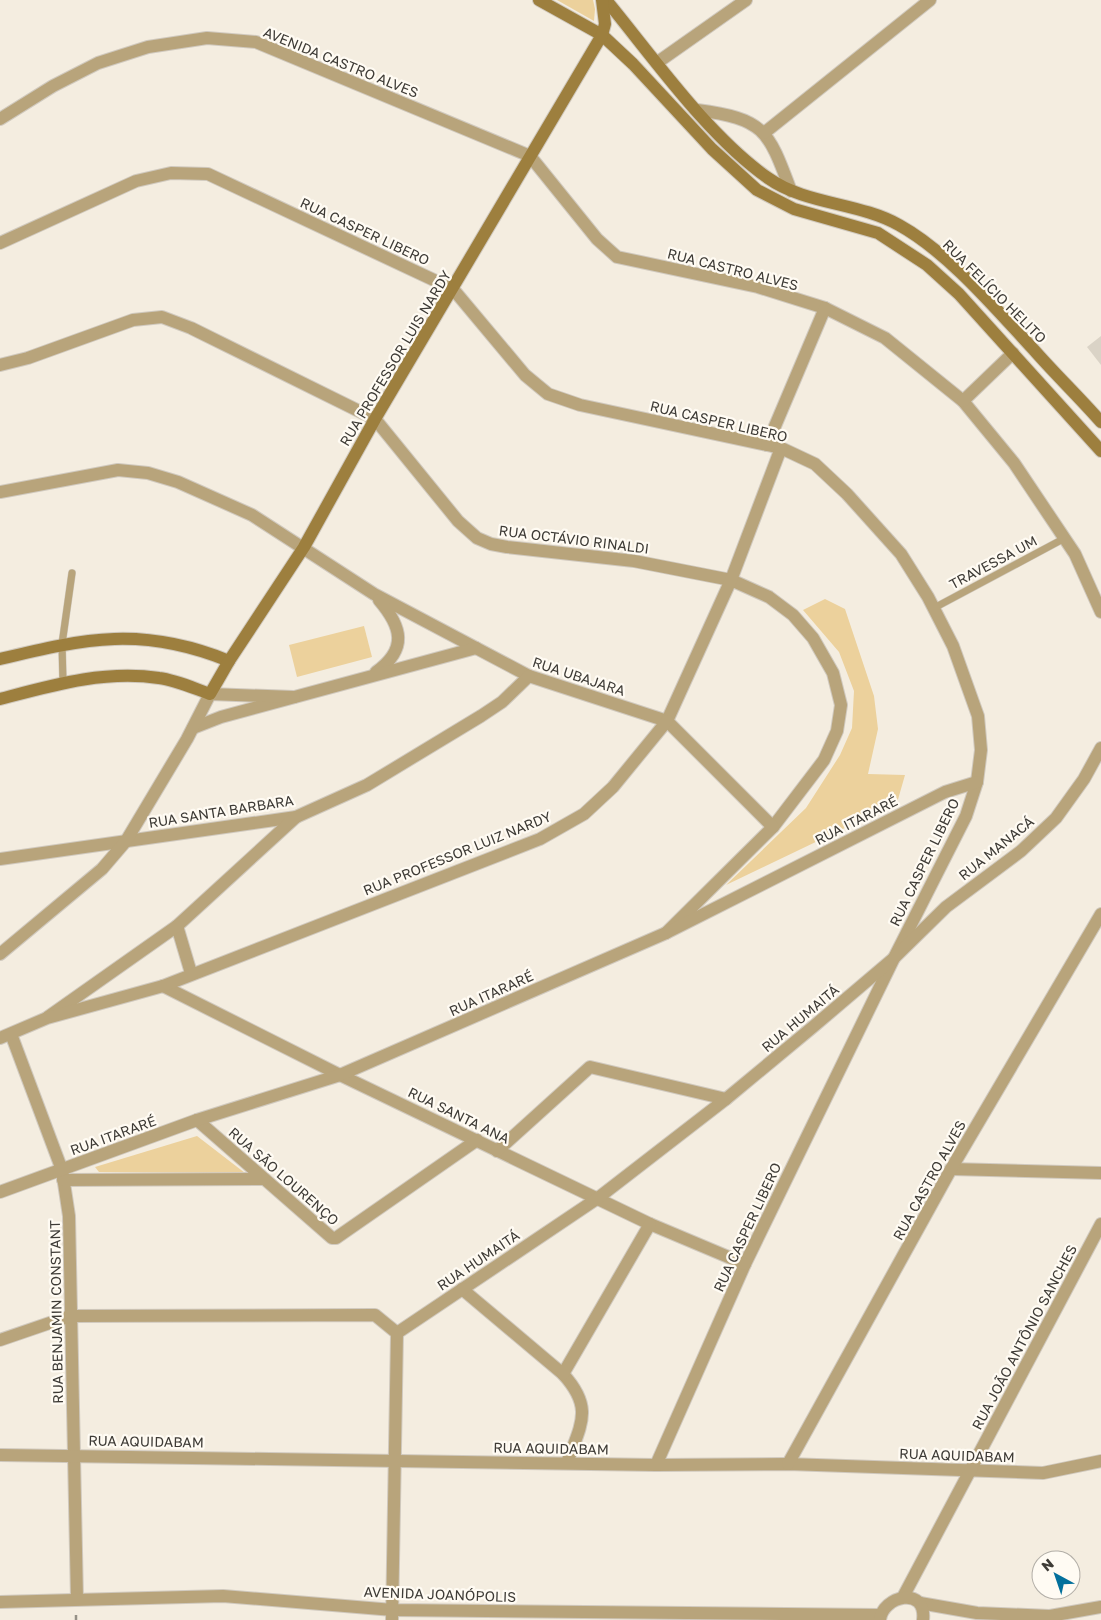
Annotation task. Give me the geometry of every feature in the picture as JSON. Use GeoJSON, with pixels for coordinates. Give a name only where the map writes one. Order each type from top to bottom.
{"type":"FeatureCollection","features":[{"type":"Feature","properties":{"kind":"main road","name":"RUA FELÍCIO HELITO"},"geometry":{"type":"LineString","coordinates":[[539,0],[602,35],[633,64],[712,149],[757,190],[794,209],[864,228],[891,240],[927,265],[953,288],[1014,352],[1101,451]]}},
{"type":"Feature","properties":{"kind":"main road","name":"RUA FELÍCIO HELITO"},"geometry":{"type":"LineString","coordinates":[[604,0],[697,110],[750,164],[770,179],[791,191],[879,215],[915,234],[966,279],[1101,422]]}},
{"type":"Feature","properties":{"kind":"main road"},"geometry":{"type":"LineString","coordinates":[[602,35],[606,24],[604,0]]}},
{"type":"Feature","properties":{"kind":"main road","name":"RUA PROFESSOR LUIS NARDY"},"geometry":{"type":"LineString","coordinates":[[210,694],[229,661],[304,547],[375,419],[602,35]]}},
{"type":"Feature","properties":{"kind":"main road"},"geometry":{"type":"LineString","coordinates":[[0,659],[62,644],[109,638],[156,640],[208,653],[229,661]]}},
{"type":"Feature","properties":{"kind":"main road"},"geometry":{"type":"LineString","coordinates":[[0,699],[63,682],[117,674],[159,678],[210,694]]}},
{"type":"Feature","properties":{"kind":"street"},"geometry":{"type":"LineString","coordinates":[[658,62],[746,0]]}},
{"type":"Feature","properties":{"kind":"street"},"geometry":{"type":"LineString","coordinates":[[764,133],[930,0]]}},
{"type":"Feature","properties":{"kind":"street","name":"AVENIDA CASTRO ALVES"},"geometry":{"type":"LineString","coordinates":[[0,119],[53,86],[98,63],[148,47],[208,38],[256,42],[530,156]]}},
{"type":"Feature","properties":{"kind":"street"},"geometry":{"type":"LineString","coordinates":[[697,110],[733,115],[751,123],[764,133],[774,147],[791,191]]}},
{"type":"Feature","properties":{"kind":"street","name":"RUA CASTRO ALVES"},"geometry":{"type":"LineString","coordinates":[[530,156],[598,239],[617,257],[758,287],[824,308],[885,338],[963,401],[1014,463],[1075,554],[1101,612]]}},
{"type":"Feature","properties":{"kind":"street","name":"RUA CASPER LIBERO"},"geometry":{"type":"LineString","coordinates":[[0,243],[136,181],[172,173],[208,174],[453,288],[525,376],[548,394],[580,406],[780,448],[814,464],[847,494],[900,554],[934,608],[953,646],[978,716],[981,750],[977,782],[966,816],[894,958],[745,1264],[656,1465]]}},
{"type":"Feature","properties":{"kind":"street"},"geometry":{"type":"LineString","coordinates":[[768,445],[824,308]]}},
{"type":"Feature","properties":{"kind":"street","name":"RUA OCTÁVIO RINALDI"},"geometry":{"type":"LineString","coordinates":[[0,365],[28,358],[133,320],[162,318],[191,328],[375,419],[458,521],[477,538],[507,547],[634,561],[732,580],[769,598],[793,615],[813,638],[832,673],[841,704],[837,731],[824,760],[773,827],[666,933]]}},
{"type":"Feature","properties":{"kind":"street"},"geometry":{"type":"LineString","coordinates":[[963,401],[1014,352]]}},
{"type":"Feature","properties":{"kind":"street","name":"RUA PROFESSOR LUIZ NARDY"},"geometry":{"type":"LineString","coordinates":[[6,1036],[46,1018],[163,986],[192,973],[540,839],[584,814],[613,787],[667,720],[732,580],[780,448]]}},
{"type":"Feature","properties":{"kind":"street","name":"RUA UBAJARA"},"geometry":{"type":"LineString","coordinates":[[0,492],[118,470],[148,473],[178,482],[252,515],[374,594],[529,676],[667,720],[773,827]]}},
{"type":"Feature","properties":{"kind":"street"},"geometry":{"type":"LineString","coordinates":[[370,676],[390,662],[398,646],[398,629],[393,616],[374,594]]}},
{"type":"Feature","properties":{"kind":"street"},"geometry":{"type":"LineString","coordinates":[[193,728],[221,717],[476,648]]}},
{"type":"Feature","properties":{"kind":"street","name":"RUA SANTA BARBARA"},"geometry":{"type":"LineString","coordinates":[[0,859],[296,817],[330,803],[384,776],[502,702],[529,676]]}},
{"type":"Feature","properties":{"kind":"street"},"geometry":{"type":"LineString","coordinates":[[0,954],[102,869],[126,841],[193,728],[210,694],[294,697]]}},
{"type":"Feature","properties":{"kind":"street","name":"RUA MANACÁ"},"geometry":{"type":"LineString","coordinates":[[894,958],[946,907],[1021,851],[1056,818],[1084,779],[1101,748]]}},
{"type":"Feature","properties":{"kind":"street","name":"RUA ITARARÉ"},"geometry":{"type":"LineString","coordinates":[[0,1192],[62,1175],[197,1120],[340,1075],[666,933],[945,792],[977,782]]}},
{"type":"Feature","properties":{"kind":"street"},"geometry":{"type":"LineString","coordinates":[[46,1018],[177,926],[296,817]]}},
{"type":"Feature","properties":{"kind":"street","name":"RUA CASTRO ALVES"},"geometry":{"type":"LineString","coordinates":[[788,1464],[951,1169],[1101,914]]}},
{"type":"Feature","properties":{"kind":"street"},"geometry":{"type":"LineString","coordinates":[[177,926],[192,973]]}},
{"type":"Feature","properties":{"kind":"street","name":"RUA HUMAITÁ"},"geometry":{"type":"LineString","coordinates":[[397,1333],[598,1198],[726,1099],[894,958]]}},
{"type":"Feature","properties":{"kind":"street","name":"RUA SANTA ANA"},"geometry":{"type":"LineString","coordinates":[[163,986],[340,1075],[650,1224],[745,1264]]}},
{"type":"Feature","properties":{"kind":"street","name":"RUA BENJAMIN CONSTANT"},"geometry":{"type":"LineString","coordinates":[[6,1036],[62,1175],[69,1216],[77,1600]]}},
{"type":"Feature","properties":{"kind":"street"},"geometry":{"type":"LineString","coordinates":[[497,1150],[590,1067],[726,1099]]}},
{"type":"Feature","properties":{"kind":"street","name":"RUA SÃO LOURENÇO"},"geometry":{"type":"LineString","coordinates":[[197,1120],[328,1237],[336,1238],[477,1140]]}},
{"type":"Feature","properties":{"kind":"street"},"geometry":{"type":"LineString","coordinates":[[951,1169],[1101,1174]]}},
{"type":"Feature","properties":{"kind":"street"},"geometry":{"type":"LineString","coordinates":[[62,1175],[264,1179]]}},
{"type":"Feature","properties":{"kind":"street"},"geometry":{"type":"LineString","coordinates":[[563,1374],[650,1224]]}},
{"type":"Feature","properties":{"kind":"street","name":"RUA JOÃO ANTÔNIO SANCHES"},"geometry":{"type":"LineString","coordinates":[[903,1597],[1101,1224]]}},
{"type":"Feature","properties":{"kind":"street"},"geometry":{"type":"LineString","coordinates":[[462,1289],[563,1374],[575,1387],[582,1402],[582,1420],[568,1463]]}},
{"type":"Feature","properties":{"kind":"street"},"geometry":{"type":"LineString","coordinates":[[0,1340],[70,1316],[375,1315],[397,1333],[392,1615]]}},
{"type":"Feature","properties":{"kind":"street","name":"RUA AQUIDABAM"},"geometry":{"type":"LineString","coordinates":[[0,1454],[656,1465],[788,1464],[1043,1472],[1101,1461]]}},
{"type":"Feature","properties":{"kind":"street","name":"AVENIDA JOANÓPOLIS"},"geometry":{"type":"LineString","coordinates":[[0,1602],[223,1596],[392,1615],[880,1618]]}},
{"type":"Feature","properties":{"kind":"street"},"geometry":{"type":"LineString","coordinates":[[880,1618],[886,1607],[903,1597],[914,1598],[920,1603],[924,1612],[923,1620]]}},
{"type":"Feature","properties":{"kind":"street"},"geometry":{"type":"LineString","coordinates":[[920,1603],[977,1613],[1046,1618],[1101,1607]]}},
{"type":"Feature","properties":{"kind":"street"},"geometry":{"type":"LineString","coordinates":[[956,1620],[977,1613]]}},
{"type":"Feature","properties":{"kind":"lane","name":"TRAVESSA UM"},"geometry":{"type":"LineString","coordinates":[[934,608],[1065,538]]}},
{"type":"Feature","properties":{"kind":"lane"},"geometry":{"type":"LineString","coordinates":[[63,682],[62,644],[72,573]]}},
{"type":"Feature","properties":{"kind":"shaded area"},"geometry":{"type":"Polygon","coordinates":[[[557,0],[593,0],[595,9],[594,21],[557,0]]]}},
{"type":"Feature","properties":{"kind":"shaded area"},"geometry":{"type":"Polygon","coordinates":[[[825,599],[845,609],[874,696],[878,729],[868,774],[905,775],[897,803],[726,885],[806,808],[840,755],[852,728],[854,691],[839,652],[803,610],[825,599]]]}},
{"type":"Feature","properties":{"kind":"shaded area"},"geometry":{"type":"Polygon","coordinates":[[[364,626],[372,657],[297,677],[289,645],[364,626]]]}},
{"type":"Feature","properties":{"kind":"shaded area"},"geometry":{"type":"Polygon","coordinates":[[[197,1136],[245,1173],[99,1172],[95,1167],[197,1136]]]}},
{"type":"Feature","properties":{"kind":"building"},"geometry":{"type":"Polygon","coordinates":[[[1101,336],[1101,365],[1087,347],[1101,336]]]}}]}
